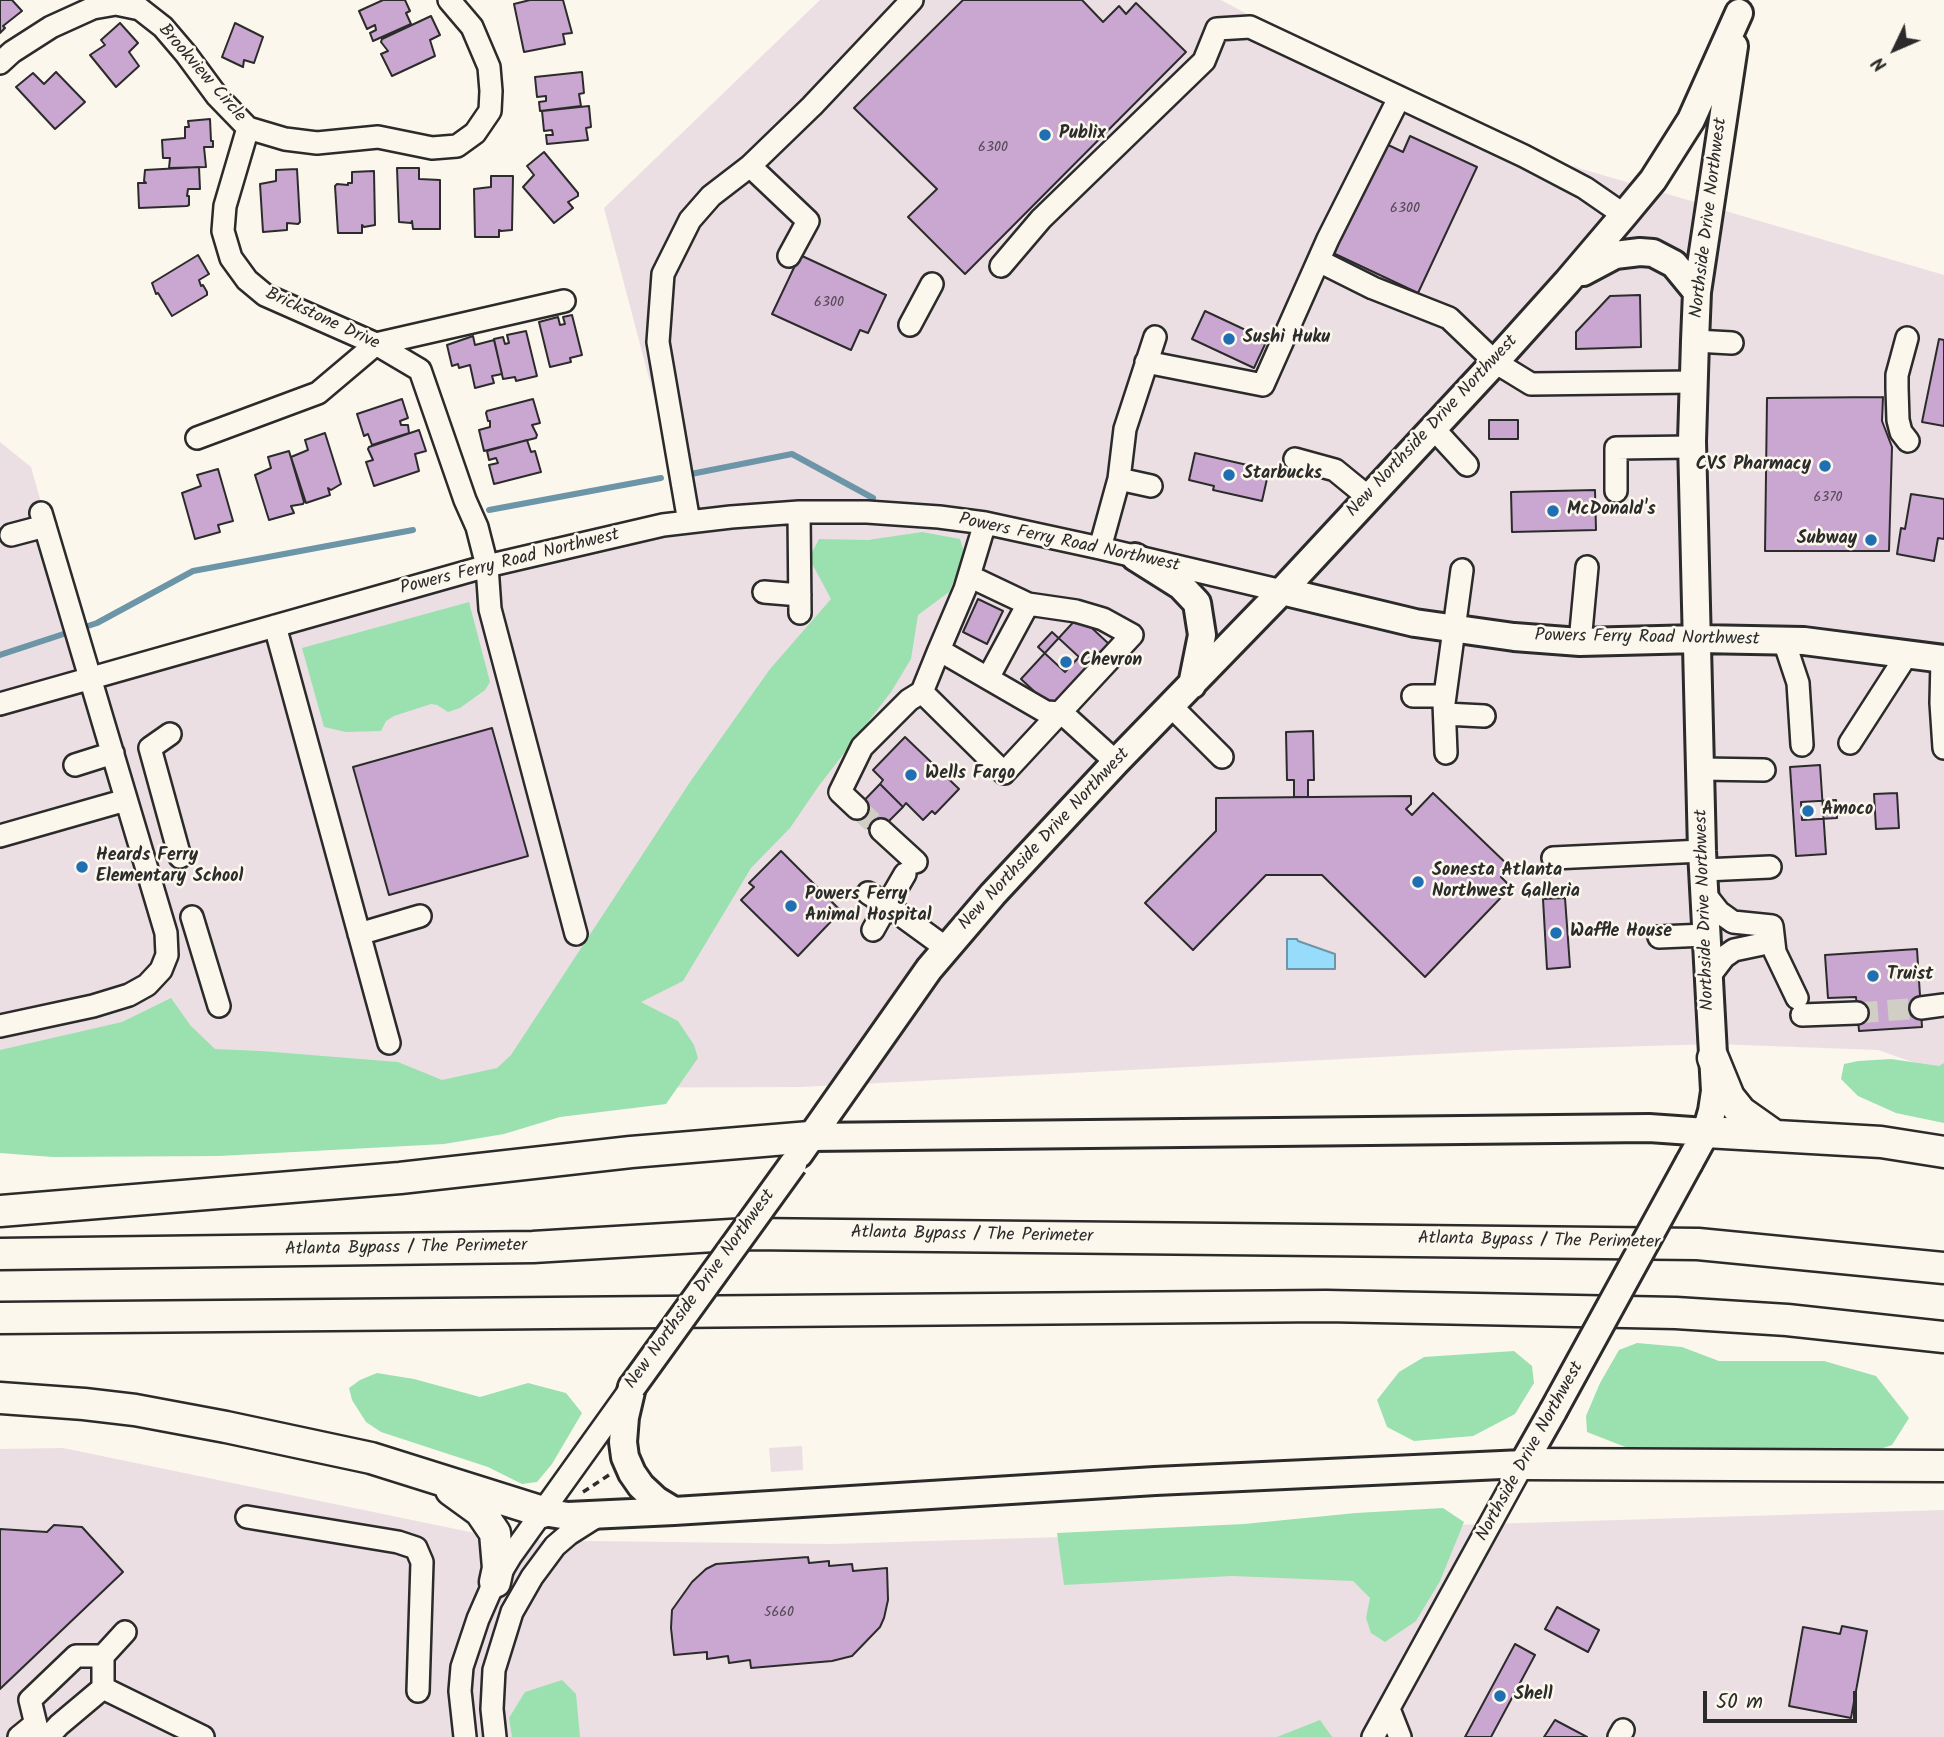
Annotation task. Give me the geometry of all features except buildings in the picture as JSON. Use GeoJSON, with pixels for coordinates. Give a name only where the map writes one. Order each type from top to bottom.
{"type":"FeatureCollection","features":[{"type":"Feature","properties":{"kind":"highway"},"geometry":{"type":"LineString","coordinates":[[1713,1058],[1729,1097],[1747,1117],[1775,1136]]}},
{"type":"Feature","properties":{"kind":"highway"},"geometry":{"type":"LineString","coordinates":[[1706,1132],[1881,1142],[1944,1152]]}},
{"type":"Feature","properties":{"kind":"highway"},"geometry":{"type":"LineString","coordinates":[[0,1211],[363,1181],[631,1152],[810,1137]]}},
{"type":"Feature","properties":{"kind":"highway","name":"Atlanta Bypass / The Perimeter"},"geometry":{"type":"LineString","coordinates":[[0,1254],[533,1247],[747,1234],[1698,1244],[1944,1268]]}},
{"type":"Feature","properties":{"kind":"highway"},"geometry":{"type":"LineString","coordinates":[[0,1318],[1326,1306],[1676,1313],[1787,1320],[1944,1336]]}},
{"type":"Feature","properties":{"kind":"highway"},"geometry":{"type":"LineString","coordinates":[[0,1398],[135,1410],[345,1452],[420,1472],[542,1512]]}},
{"type":"Feature","properties":{"kind":"highway"},"geometry":{"type":"LineString","coordinates":[[1523,1464],[1944,1466]]}},
{"type":"Feature","properties":{"kind":"highway"},"geometry":{"type":"LineString","coordinates":[[420,1472],[463,1497],[480,1511],[490,1524],[498,1549],[495,1582]]}},
{"type":"Feature","properties":{"kind":"main road","name":"New Northside Drive Northwest"},"geometry":{"type":"LineString","coordinates":[[632,1387],[946,948],[1116,762],[1282,591],[1495,362],[1653,180],[1686,128],[1740,6]]}},
{"type":"Feature","properties":{"kind":"main road","name":"Northside Drive Northwest"},"geometry":{"type":"LineString","coordinates":[[1523,1464],[1706,1132],[1715,1091],[1703,872],[1692,447],[1697,292],[1740,6]]}},
{"type":"Feature","properties":{"kind":"main road"},"geometry":{"type":"LineString","coordinates":[[1567,282],[1615,255],[1653,253],[1674,264],[1697,292]]}},
{"type":"Feature","properties":{"kind":"main road"},"geometry":{"type":"LineString","coordinates":[[1135,557],[1181,586],[1197,603],[1202,635],[1192,684]]}},
{"type":"Feature","properties":{"kind":"main road","name":"Powers Ferry Road Northwest"},"geometry":{"type":"LineString","coordinates":[[1282,591],[1387,617],[1454,629],[1580,642],[1698,639],[1784,641],[1943,659]]}},
{"type":"Feature","properties":{"kind":"main road"},"geometry":{"type":"LineString","coordinates":[[810,1137],[1649,1128],[1706,1132]]}},
{"type":"Feature","properties":{"kind":"main road"},"geometry":{"type":"LineString","coordinates":[[632,1387],[625,1417],[625,1457],[641,1486],[656,1500],[674,1511]]}},
{"type":"Feature","properties":{"kind":"main road"},"geometry":{"type":"LineString","coordinates":[[542,1512],[568,1516],[674,1511],[1155,1481],[1523,1464]]}},
{"type":"Feature","properties":{"kind":"street","name":"Brookview Circle"},"geometry":{"type":"LineString","coordinates":[[0,63],[51,27],[93,8],[116,4],[140,9],[163,27],[217,96],[248,128],[285,139],[317,143],[377,137],[432,148],[457,146],[475,133],[490,111],[491,91],[489,67],[472,27],[449,0]]}},
{"type":"Feature","properties":{"kind":"street"},"geometry":{"type":"LineString","coordinates":[[689,522],[658,342],[663,274],[690,220],[711,196],[750,166],[812,106],[912,0]]}},
{"type":"Feature","properties":{"kind":"street"},"geometry":{"type":"LineString","coordinates":[[1001,266],[1041,219],[1204,61],[1217,29],[1250,27],[1548,169],[1585,188],[1624,215]]}},
{"type":"Feature","properties":{"kind":"street"},"geometry":{"type":"LineString","coordinates":[[1146,362],[1263,385],[1328,239],[1399,98]]}},
{"type":"Feature","properties":{"kind":"street","name":"Brickstone Drive"},"geometry":{"type":"LineString","coordinates":[[248,128],[225,206],[223,231],[231,258],[247,280],[265,295],[376,344],[420,370],[464,500],[456,515],[471,546],[486,566]]}},
{"type":"Feature","properties":{"kind":"street"},"geometry":{"type":"LineString","coordinates":[[750,166],[808,221],[789,256]]}},
{"type":"Feature","properties":{"kind":"street"},"geometry":{"type":"LineString","coordinates":[[1320,261],[1373,288],[1449,318],[1495,362],[1531,384],[1694,383]]}},
{"type":"Feature","properties":{"kind":"street"},"geometry":{"type":"LineString","coordinates":[[910,325],[932,284]]}},
{"type":"Feature","properties":{"kind":"street"},"geometry":{"type":"LineString","coordinates":[[197,438],[318,393],[376,344],[564,301]]}},
{"type":"Feature","properties":{"kind":"street"},"geometry":{"type":"LineString","coordinates":[[1100,548],[1119,480],[1125,429],[1155,337]]}},
{"type":"Feature","properties":{"kind":"street"},"geometry":{"type":"LineString","coordinates":[[1907,338],[1897,376],[1897,388],[1898,420],[1901,432],[1908,441]]}},
{"type":"Feature","properties":{"kind":"street"},"geometry":{"type":"LineString","coordinates":[[1695,341],[1732,343]]}},
{"type":"Feature","properties":{"kind":"street"},"geometry":{"type":"LineString","coordinates":[[1433,428],[1467,465]]}},
{"type":"Feature","properties":{"kind":"street"},"geometry":{"type":"LineString","coordinates":[[1616,491],[1616,448],[1692,447]]}},
{"type":"Feature","properties":{"kind":"street"},"geometry":{"type":"LineString","coordinates":[[1295,459],[1335,470],[1368,497]]}},
{"type":"Feature","properties":{"kind":"street"},"geometry":{"type":"LineString","coordinates":[[1119,480],[1151,486]]}},
{"type":"Feature","properties":{"kind":"street"},"geometry":{"type":"LineString","coordinates":[[764,592],[800,604],[799,512]]}},
{"type":"Feature","properties":{"kind":"street","name":"Powers Ferry Road Northwest"},"geometry":{"type":"LineString","coordinates":[[0,704],[486,566],[650,528],[799,512],[867,512],[985,523],[1282,591]]}},
{"type":"Feature","properties":{"kind":"street"},"geometry":{"type":"LineString","coordinates":[[0,1026],[93,1006],[129,995],[147,985],[161,970],[167,955],[166,933],[43,519],[11,535]]}},
{"type":"Feature","properties":{"kind":"street"},"geometry":{"type":"LineString","coordinates":[[857,808],[840,792],[862,747],[909,700],[922,692],[969,576],[985,523]]}},
{"type":"Feature","properties":{"kind":"street"},"geometry":{"type":"LineString","coordinates":[[486,566],[490,610],[576,934]]}},
{"type":"Feature","properties":{"kind":"street"},"geometry":{"type":"LineString","coordinates":[[1580,642],[1587,567]]}},
{"type":"Feature","properties":{"kind":"street"},"geometry":{"type":"LineString","coordinates":[[1446,753],[1445,705],[1462,570]]}},
{"type":"Feature","properties":{"kind":"street"},"geometry":{"type":"LineString","coordinates":[[922,692],[1004,773],[1132,635],[1103,619],[1076,611],[1028,604],[969,576]]}},
{"type":"Feature","properties":{"kind":"street"},"geometry":{"type":"LineString","coordinates":[[988,678],[1028,604]]}},
{"type":"Feature","properties":{"kind":"street"},"geometry":{"type":"LineString","coordinates":[[275,626],[389,1043]]}},
{"type":"Feature","properties":{"kind":"street"},"geometry":{"type":"LineString","coordinates":[[1784,641],[1798,683],[1802,745]]}},
{"type":"Feature","properties":{"kind":"street"},"geometry":{"type":"LineString","coordinates":[[939,650],[1046,712],[1062,713],[1116,762]]}},
{"type":"Feature","properties":{"kind":"street"},"geometry":{"type":"LineString","coordinates":[[1850,743],[1908,653]]}},
{"type":"Feature","properties":{"kind":"street"},"geometry":{"type":"LineString","coordinates":[[1943,659],[1941,703],[1944,748]]}},
{"type":"Feature","properties":{"kind":"street"},"geometry":{"type":"LineString","coordinates":[[1413,696],[1484,716]]}},
{"type":"Feature","properties":{"kind":"street"},"geometry":{"type":"LineString","coordinates":[[1171,706],[1222,757]]}},
{"type":"Feature","properties":{"kind":"street"},"geometry":{"type":"LineString","coordinates":[[170,734],[150,748],[180,857]]}},
{"type":"Feature","properties":{"kind":"street"},"geometry":{"type":"LineString","coordinates":[[75,765],[113,753]]}},
{"type":"Feature","properties":{"kind":"street"},"geometry":{"type":"LineString","coordinates":[[1701,769],[1764,770]]}},
{"type":"Feature","properties":{"kind":"street"},"geometry":{"type":"LineString","coordinates":[[0,836],[126,800]]}},
{"type":"Feature","properties":{"kind":"street"},"geometry":{"type":"LineString","coordinates":[[873,930],[911,868],[881,830]]}},
{"type":"Feature","properties":{"kind":"street"},"geometry":{"type":"LineString","coordinates":[[1553,858],[1703,872],[1770,867]]}},
{"type":"Feature","properties":{"kind":"street"},"geometry":{"type":"LineString","coordinates":[[1703,872],[1719,912],[1733,922],[1772,934]]}},
{"type":"Feature","properties":{"kind":"street"},"geometry":{"type":"LineString","coordinates":[[868,893],[946,948]]}},
{"type":"Feature","properties":{"kind":"street"},"geometry":{"type":"LineString","coordinates":[[359,934],[420,916]]}},
{"type":"Feature","properties":{"kind":"street"},"geometry":{"type":"LineString","coordinates":[[192,917],[219,1006]]}},
{"type":"Feature","properties":{"kind":"street"},"geometry":{"type":"LineString","coordinates":[[1708,978],[1724,957],[1734,950],[1772,934]]}},
{"type":"Feature","properties":{"kind":"street"},"geometry":{"type":"LineString","coordinates":[[1772,934],[1799,1007],[1857,1013]]}},
{"type":"Feature","properties":{"kind":"street"},"geometry":{"type":"LineString","coordinates":[[1659,937],[1706,936]]}},
{"type":"Feature","properties":{"kind":"street"},"geometry":{"type":"LineString","coordinates":[[1921,1008],[1944,1005]]}},
{"type":"Feature","properties":{"kind":"street","name":"New Northside Drive Northwest"},"geometry":{"type":"LineString","coordinates":[[465,1737],[460,1690],[462,1667],[478,1619],[495,1582],[632,1387]]}},
{"type":"Feature","properties":{"kind":"street","name":"Northside Drive Northwest"},"geometry":{"type":"LineString","coordinates":[[1373,1737],[1523,1464]]}},
{"type":"Feature","properties":{"kind":"street"},"geometry":{"type":"LineString","coordinates":[[495,1737],[492,1709],[494,1670],[512,1612],[532,1577],[555,1546],[600,1514]]}},
{"type":"Feature","properties":{"kind":"street"},"geometry":{"type":"LineString","coordinates":[[247,1517],[398,1542],[416,1548],[422,1562],[418,1691]]}},
{"type":"Feature","properties":{"kind":"street"},"geometry":{"type":"LineString","coordinates":[[19,1737],[41,1733],[59,1725],[103,1688],[103,1656],[125,1632]]}},
{"type":"Feature","properties":{"kind":"street"},"geometry":{"type":"LineString","coordinates":[[41,1733],[30,1700],[76,1656],[103,1656]]}},
{"type":"Feature","properties":{"kind":"street"},"geometry":{"type":"LineString","coordinates":[[103,1688],[203,1737]]}},
{"type":"Feature","properties":{"kind":"street"},"geometry":{"type":"LineString","coordinates":[[1389,1709],[1400,1737]]}},
{"type":"Feature","properties":{"kind":"path"},"geometry":{"type":"LineString","coordinates":[[579,1494],[619,1469]]}},
{"type":"Feature","properties":{"kind":"shaded area"},"geometry":{"type":"Polygon","coordinates":[[[820,0],[1221,0],[1483,140],[1944,275],[1944,1073],[1878,1050],[1715,1044],[1515,1050],[802,1087],[298,1089],[0,1100],[0,442],[31,467],[90,677],[687,522],[604,208],[820,0]]]}},
{"type":"Feature","properties":{"kind":"shaded area"},"geometry":{"type":"Polygon","coordinates":[[[802,1446],[803,1470],[771,1472],[769,1448],[802,1446]]]}},
{"type":"Feature","properties":{"kind":"shaded area"},"geometry":{"type":"Polygon","coordinates":[[[63,1448],[509,1540],[832,1544],[1944,1510],[1944,1737],[0,1737],[0,1449],[63,1448]]]}},
{"type":"Feature","properties":{"kind":"green space"},"geometry":{"type":"Polygon","coordinates":[[[922,532],[960,539],[965,555],[949,592],[918,615],[911,659],[891,692],[790,828],[751,868],[683,981],[641,1002],[678,1021],[694,1045],[698,1058],[666,1104],[560,1117],[504,1134],[444,1144],[219,1156],[53,1157],[0,1153],[0,1050],[122,1022],[171,998],[191,1026],[215,1049],[398,1062],[442,1080],[497,1068],[511,1055],[690,782],[770,669],[831,599],[809,558],[819,539],[868,540],[922,532]]]}},
{"type":"Feature","properties":{"kind":"green space"},"geometry":{"type":"Polygon","coordinates":[[[469,602],[490,682],[485,690],[460,708],[448,712],[431,704],[394,716],[386,721],[381,731],[346,732],[324,727],[302,648],[469,602]]]}},
{"type":"Feature","properties":{"kind":"green space"},"geometry":{"type":"Polygon","coordinates":[[[1891,1059],[1939,1066],[1944,1063],[1944,1123],[1896,1113],[1858,1096],[1841,1079],[1844,1064],[1891,1059]]]}},
{"type":"Feature","properties":{"kind":"green space"},"geometry":{"type":"Polygon","coordinates":[[[1637,1343],[1682,1347],[1719,1361],[1824,1361],[1876,1376],[1909,1418],[1892,1445],[1871,1452],[1633,1450],[1587,1432],[1586,1416],[1600,1383],[1619,1350],[1637,1343]]]}},
{"type":"Feature","properties":{"kind":"green space"},"geometry":{"type":"Polygon","coordinates":[[[1514,1351],[1532,1366],[1534,1383],[1515,1414],[1473,1436],[1414,1441],[1387,1427],[1377,1400],[1399,1372],[1424,1357],[1514,1351]]]}},
{"type":"Feature","properties":{"kind":"green space"},"geometry":{"type":"Polygon","coordinates":[[[377,1373],[414,1379],[480,1397],[528,1383],[566,1393],[582,1413],[552,1464],[537,1482],[522,1484],[488,1467],[381,1432],[366,1422],[352,1400],[349,1388],[377,1373]]]}},
{"type":"Feature","properties":{"kind":"green space"},"geometry":{"type":"Polygon","coordinates":[[[1443,1508],[1464,1522],[1440,1581],[1416,1621],[1385,1642],[1371,1633],[1366,1618],[1370,1598],[1353,1581],[1232,1576],[1064,1585],[1057,1533],[1244,1524],[1443,1508]]]}},
{"type":"Feature","properties":{"kind":"green space"},"geometry":{"type":"Polygon","coordinates":[[[562,1680],[576,1694],[580,1737],[512,1737],[509,1718],[525,1692],[562,1680]]]}},
{"type":"Feature","properties":{"kind":"green space"},"geometry":{"type":"Polygon","coordinates":[[[1320,1720],[1332,1737],[1277,1737],[1320,1720]]]}},
{"type":"Feature","properties":{"kind":"water"},"geometry":{"type":"Polygon","coordinates":[[[1287,939],[1297,939],[1335,954],[1335,969],[1287,969],[1287,939]]]}},
{"type":"Feature","properties":{"kind":"waterway"},"geometry":{"type":"LineString","coordinates":[[691,474],[792,454],[873,498]]}},
{"type":"Feature","properties":{"kind":"waterway"},"geometry":{"type":"LineString","coordinates":[[489,510],[661,478]]}},
{"type":"Feature","properties":{"kind":"waterway"},"geometry":{"type":"LineString","coordinates":[[0,655],[97,623],[193,571],[413,530]]}},
{"type":"Feature","properties":{"kind":"tunnel"},"geometry":{"type":"LineString","coordinates":[[857,808],[881,830]]}},
{"type":"Feature","properties":{"kind":"tunnel"},"geometry":{"type":"LineString","coordinates":[[1857,1013],[1921,1008]]}},
{"type":"Feature","properties":{"kind":"place","name":"Publix"},"geometry":{"type":"Point","coordinates":[1045,135]}},
{"type":"Feature","properties":{"kind":"place","name":"Sushi Huku"},"geometry":{"type":"Point","coordinates":[1229,339]}},
{"type":"Feature","properties":{"kind":"place","name":"CVS Pharmacy"},"geometry":{"type":"Point","coordinates":[1825,466]}},
{"type":"Feature","properties":{"kind":"place","name":"Starbucks"},"geometry":{"type":"Point","coordinates":[1229,475]}},
{"type":"Feature","properties":{"kind":"place","name":"McDonald's"},"geometry":{"type":"Point","coordinates":[1553,511]}},
{"type":"Feature","properties":{"kind":"place","name":"Subway"},"geometry":{"type":"Point","coordinates":[1871,540]}},
{"type":"Feature","properties":{"kind":"place","name":"Chevron"},"geometry":{"type":"Point","coordinates":[1066,662]}},
{"type":"Feature","properties":{"kind":"place","name":"Wells Fargo"},"geometry":{"type":"Point","coordinates":[911,775]}},
{"type":"Feature","properties":{"kind":"place","name":"Amoco"},"geometry":{"type":"Point","coordinates":[1808,811]}},
{"type":"Feature","properties":{"kind":"place","name":"Heards Ferry Elementary School"},"geometry":{"type":"Point","coordinates":[82,867]}},
{"type":"Feature","properties":{"kind":"place","name":"Sonesta Atlanta Northwest Galleria"},"geometry":{"type":"Point","coordinates":[1418,882]}},
{"type":"Feature","properties":{"kind":"place","name":"Powers Ferry Animal Hospital"},"geometry":{"type":"Point","coordinates":[791,906]}},
{"type":"Feature","properties":{"kind":"place","name":"Waffle House"},"geometry":{"type":"Point","coordinates":[1556,933]}},
{"type":"Feature","properties":{"kind":"place","name":"Truist"},"geometry":{"type":"Point","coordinates":[1873,976]}},
{"type":"Feature","properties":{"kind":"place","name":"Shell"},"geometry":{"type":"Point","coordinates":[1500,1696]}}]}
